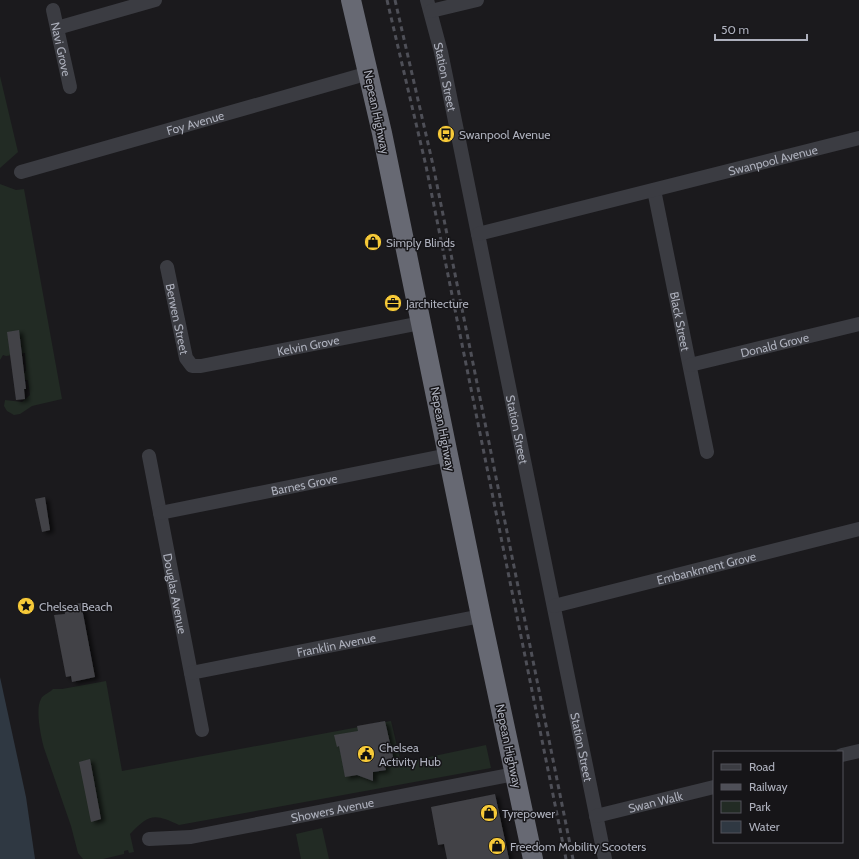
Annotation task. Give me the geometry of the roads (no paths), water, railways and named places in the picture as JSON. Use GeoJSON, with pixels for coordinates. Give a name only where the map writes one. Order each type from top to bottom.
{"type":"FeatureCollection","features":[{"type":"Feature","properties":{"kind":"highway","name":"Nepean Highway"},"geometry":{"type":"LineString","coordinates":[[351,0],[369,73],[481,616],[533,859]]}},
{"type":"Feature","properties":{"kind":"street"},"geometry":{"type":"LineString","coordinates":[[57,28],[155,0]]}},
{"type":"Feature","properties":{"kind":"street"},"geometry":{"type":"LineString","coordinates":[[429,5],[477,0]]}},
{"type":"Feature","properties":{"kind":"street","name":"Station Street"},"geometry":{"type":"LineString","coordinates":[[429,5],[441,52],[605,859]]}},
{"type":"Feature","properties":{"kind":"street","name":"Navi Grove"},"geometry":{"type":"LineString","coordinates":[[53,10],[70,87]]}},
{"type":"Feature","properties":{"kind":"street","name":"Foy Avenue"},"geometry":{"type":"LineString","coordinates":[[21,172],[369,73]]}},
{"type":"Feature","properties":{"kind":"street","name":"Swanpool Avenue"},"geometry":{"type":"LineString","coordinates":[[478,234],[859,138]]}},
{"type":"Feature","properties":{"kind":"street","name":"Black Street"},"geometry":{"type":"LineString","coordinates":[[654,190],[707,452]]}},
{"type":"Feature","properties":{"kind":"street","name":"Berwen Street"},"geometry":{"type":"LineString","coordinates":[[167,267],[186,358],[189,364],[194,366]]}},
{"type":"Feature","properties":{"kind":"street","name":"Kelvin Grove"},"geometry":{"type":"LineString","coordinates":[[194,366],[421,323]]}},
{"type":"Feature","properties":{"kind":"street","name":"Donald Grove"},"geometry":{"type":"LineString","coordinates":[[690,366],[859,324]]}},
{"type":"Feature","properties":{"kind":"street","name":"Barnes Grove"},"geometry":{"type":"LineString","coordinates":[[160,513],[448,455]]}},
{"type":"Feature","properties":{"kind":"street","name":"Douglas Avenue"},"geometry":{"type":"LineString","coordinates":[[149,456],[202,730]]}},
{"type":"Feature","properties":{"kind":"street","name":"Embankment Grove"},"geometry":{"type":"LineString","coordinates":[[554,606],[859,529]]}},
{"type":"Feature","properties":{"kind":"street","name":"Franklin Avenue"},"geometry":{"type":"LineString","coordinates":[[191,673],[481,616]]}},
{"type":"Feature","properties":{"kind":"street"},"geometry":{"type":"LineString","coordinates":[[843,755],[859,751]]}},
{"type":"Feature","properties":{"kind":"street","name":"Showers Avenue"},"geometry":{"type":"LineString","coordinates":[[149,839],[191,837],[515,774]]}},
{"type":"Feature","properties":{"kind":"street","name":"Swan Walk"},"geometry":{"type":"LineString","coordinates":[[596,816],[713,787]]}},
{"type":"Feature","properties":{"kind":"water"},"geometry":{"type":"Polygon","coordinates":[[[0,677],[26,797],[35,859],[0,859],[0,677]]]}},
{"type":"Feature","properties":{"kind":"railway"},"geometry":{"type":"LineString","coordinates":[[387,0],[426,166],[566,859]]}},
{"type":"Feature","properties":{"kind":"railway"},"geometry":{"type":"LineString","coordinates":[[395,0],[433,165],[573,859]]}},
{"type":"Feature","properties":{"kind":"place","name":"Swanpool Avenue"},"geometry":{"type":"Point","coordinates":[446,134]}},
{"type":"Feature","properties":{"kind":"place","name":"Simply Blinds"},"geometry":{"type":"Point","coordinates":[373,242]}},
{"type":"Feature","properties":{"kind":"place","name":"Jarchitecture"},"geometry":{"type":"Point","coordinates":[393,303]}},
{"type":"Feature","properties":{"kind":"place","name":"Chelsea Beach"},"geometry":{"type":"Point","coordinates":[26,606]}},
{"type":"Feature","properties":{"kind":"place","name":"Chelsea Activity Hub"},"geometry":{"type":"Point","coordinates":[366,754]}},
{"type":"Feature","properties":{"kind":"place","name":"Tyrepower"},"geometry":{"type":"Point","coordinates":[489,813]}},
{"type":"Feature","properties":{"kind":"place","name":"Freedom Mobility Scooters"},"geometry":{"type":"Point","coordinates":[497,846]}}]}
